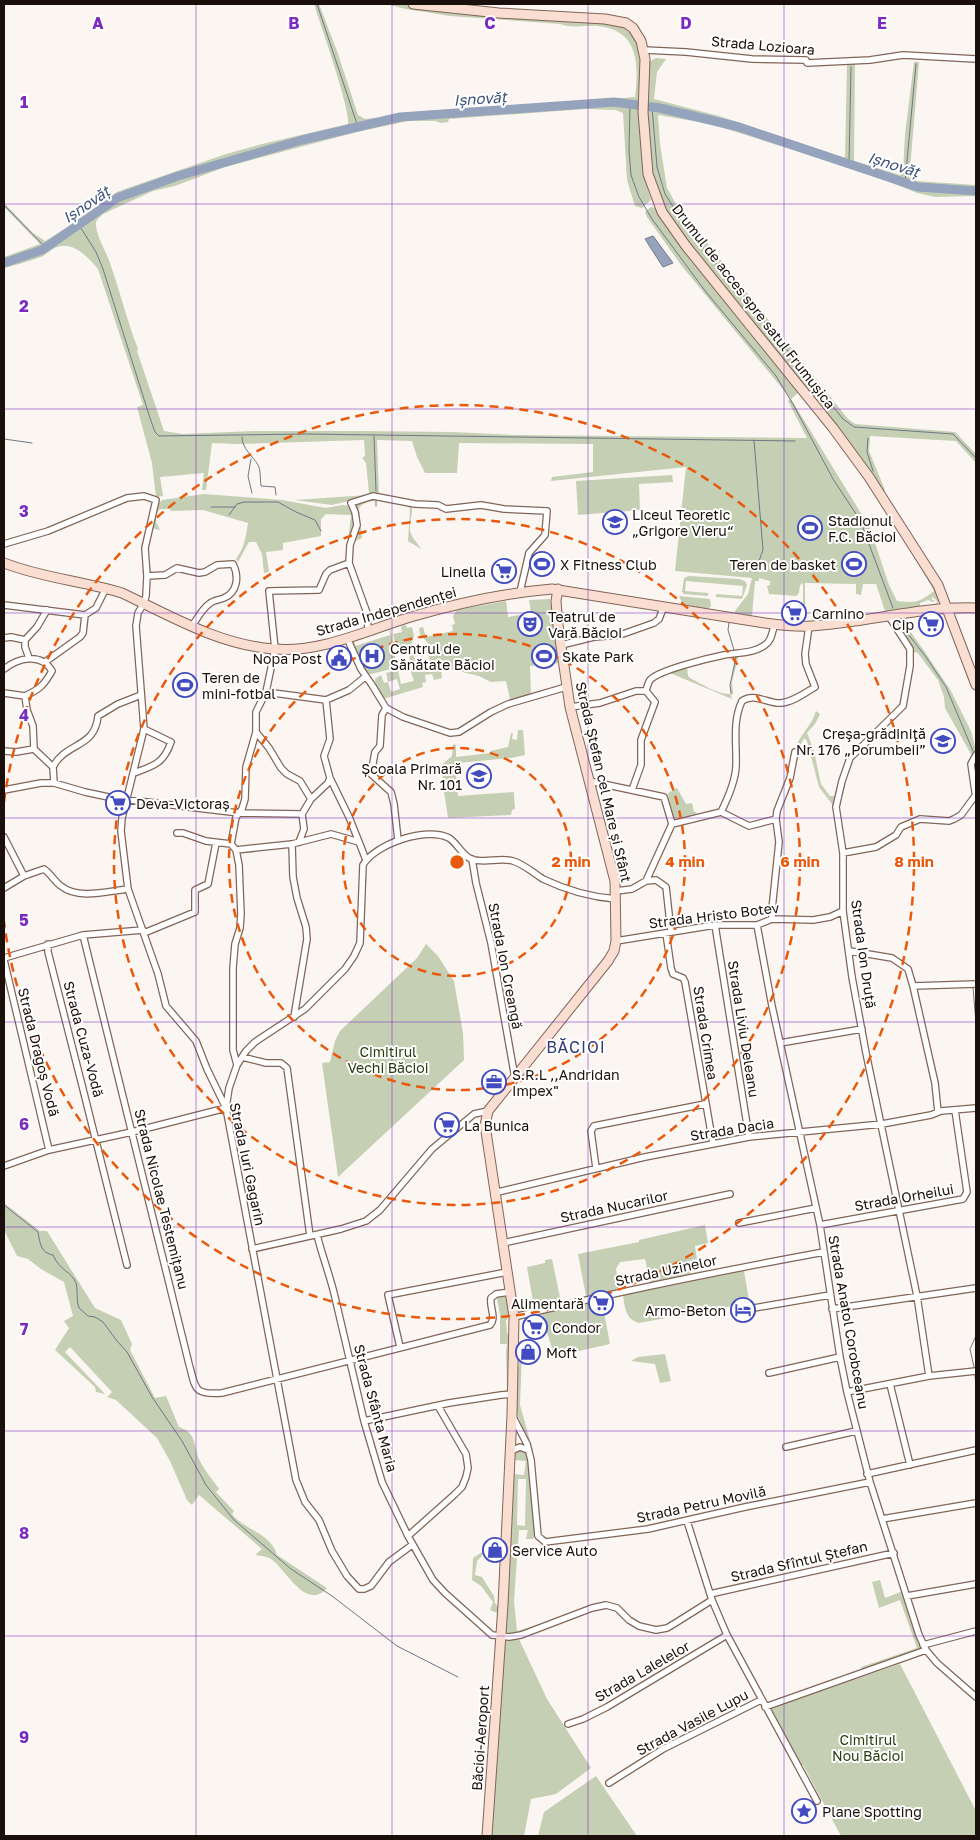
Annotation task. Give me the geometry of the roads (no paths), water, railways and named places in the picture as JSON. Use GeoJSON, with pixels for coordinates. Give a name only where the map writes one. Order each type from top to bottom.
{"type":"FeatureCollection","features":[{"type":"Feature","properties":{"kind":"main road"},"geometry":{"type":"LineString","coordinates":[[413,4],[499,13],[618,20],[633,28],[638,34],[644,50]]}},
{"type":"Feature","properties":{"kind":"main road","name":"Drumul de acces spre satul Frumușica"},"geometry":{"type":"LineString","coordinates":[[644,50],[643,112],[648,174],[662,212],[686,246],[833,428],[868,477],[938,585],[976,685]]}},
{"type":"Feature","properties":{"kind":"main road","name":"Strada Independenței"},"geometry":{"type":"LineString","coordinates":[[4,563],[39,574],[106,588],[144,603],[214,636],[275,649],[310,647],[347,638],[413,616],[457,605],[520,592],[558,589],[775,624],[809,626],[946,608],[976,608]]}},
{"type":"Feature","properties":{"kind":"main road","name":"Strada Ștefan cel Mare și Sfânt"},"geometry":{"type":"LineString","coordinates":[[488,1111],[608,961],[614,951],[616,941],[614,875],[566,687],[556,601],[558,589]]}},
{"type":"Feature","properties":{"kind":"main road"},"geometry":{"type":"LineString","coordinates":[[488,1111],[485,1125],[514,1317],[512,1415],[500,1640]]}},
{"type":"Feature","properties":{"kind":"main road","name":"Băcioi-Aeroport"},"geometry":{"type":"LineString","coordinates":[[487,1836],[500,1640]]}},
{"type":"Feature","properties":{"kind":"street","name":"Strada Lozioara"},"geometry":{"type":"LineString","coordinates":[[644,50],[752,59],[806,60],[807,64],[870,60],[903,55],[976,59]]}},
{"type":"Feature","properties":{"kind":"street","name":"Strada Iuri Gagarin"},"geometry":{"type":"LineString","coordinates":[[4,544],[48,532],[127,498],[144,496],[156,500],[145,548],[147,576],[144,603],[138,613],[136,626],[144,729],[134,773],[124,803],[121,831],[128,889],[166,1006],[196,1041],[226,1108],[276,1378],[296,1480],[301,1494],[315,1513],[332,1551],[347,1576],[359,1589],[371,1586],[389,1562],[412,1545]]}},
{"type":"Feature","properties":{"kind":"street"},"geometry":{"type":"LineString","coordinates":[[368,631],[367,613],[349,563],[350,545],[356,533],[357,525],[351,502],[370,496],[415,504],[438,505],[446,509],[480,505],[504,509],[546,511],[545,535],[529,553],[520,592]]}},
{"type":"Feature","properties":{"kind":"street"},"geometry":{"type":"LineString","coordinates":[[231,844],[236,817],[246,799],[246,767],[256,732],[256,712],[266,692],[275,649],[269,591],[319,590],[326,574],[330,570],[349,563]]}},
{"type":"Feature","properties":{"kind":"street"},"geometry":{"type":"LineString","coordinates":[[147,576],[165,575],[177,568],[199,573],[205,572],[217,564],[233,564],[238,579],[235,585],[228,595],[207,605],[192,626]]}},
{"type":"Feature","properties":{"kind":"street"},"geometry":{"type":"LineString","coordinates":[[4,605],[86,615],[96,608],[106,588]]}},
{"type":"Feature","properties":{"kind":"street"},"geometry":{"type":"LineString","coordinates":[[561,645],[594,637],[620,635],[654,623],[659,619],[664,606]]}},
{"type":"Feature","properties":{"kind":"street"},"geometry":{"type":"LineString","coordinates":[[29,658],[25,647],[25,640],[38,627],[48,610]]}},
{"type":"Feature","properties":{"kind":"street"},"geometry":{"type":"LineString","coordinates":[[45,662],[80,637],[83,633],[86,615]]}},
{"type":"Feature","properties":{"kind":"street","name":"Strada Ion Druță"},"geometry":{"type":"LineString","coordinates":[[888,615],[910,649],[910,666],[905,700],[901,709],[850,758],[846,765],[836,806],[843,853],[843,911],[850,951],[851,970],[918,1296],[929,1376]]}},
{"type":"Feature","properties":{"kind":"street"},"geometry":{"type":"LineString","coordinates":[[632,790],[640,765],[641,740],[655,702],[646,691],[651,679],[661,672],[724,655],[748,652],[766,645],[775,624]]}},
{"type":"Feature","properties":{"kind":"street"},"geometry":{"type":"LineString","coordinates":[[721,812],[730,792],[736,770],[737,715],[742,702],[750,697],[782,703],[815,687],[806,664],[805,654],[809,626]]}},
{"type":"Feature","properties":{"kind":"street"},"geometry":{"type":"LineString","coordinates":[[4,638],[11,637],[25,640]]}},
{"type":"Feature","properties":{"kind":"street"},"geometry":{"type":"LineString","coordinates":[[347,638],[361,670],[386,708],[403,718],[454,733],[508,704],[566,687]]}},
{"type":"Feature","properties":{"kind":"street"},"geometry":{"type":"LineString","coordinates":[[4,669],[19,660],[29,658],[45,662],[52,670],[40,689],[25,696],[4,693]]}},
{"type":"Feature","properties":{"kind":"street"},"geometry":{"type":"LineString","coordinates":[[266,692],[326,700],[349,690],[366,677]]}},
{"type":"Feature","properties":{"kind":"street"},"geometry":{"type":"LineString","coordinates":[[570,707],[600,703],[636,691],[646,691]]}},
{"type":"Feature","properties":{"kind":"street"},"geometry":{"type":"LineString","coordinates":[[54,783],[53,768],[65,752],[83,743],[95,731],[98,716],[118,704],[141,695]]}},
{"type":"Feature","properties":{"kind":"street"},"geometry":{"type":"LineString","coordinates":[[25,696],[32,726],[34,749],[53,768]]}},
{"type":"Feature","properties":{"kind":"street"},"geometry":{"type":"LineString","coordinates":[[326,700],[330,739],[324,756],[330,778],[349,817],[366,860]]}},
{"type":"Feature","properties":{"kind":"street"},"geometry":{"type":"LineString","coordinates":[[386,708],[382,715],[380,746],[375,752],[371,774],[391,792],[398,840]]}},
{"type":"Feature","properties":{"kind":"street"},"geometry":{"type":"LineString","coordinates":[[134,773],[147,769],[162,760],[171,742],[144,729]]}},
{"type":"Feature","properties":{"kind":"street"},"geometry":{"type":"LineString","coordinates":[[256,732],[281,768],[287,774],[300,781],[311,799]]}},
{"type":"Feature","properties":{"kind":"street"},"geometry":{"type":"LineString","coordinates":[[4,751],[16,752],[34,749]]}},
{"type":"Feature","properties":{"kind":"street"},"geometry":{"type":"LineString","coordinates":[[772,919],[779,842],[776,819],[777,811],[790,778],[795,752]]}},
{"type":"Feature","properties":{"kind":"street"},"geometry":{"type":"LineString","coordinates":[[843,853],[876,847],[896,836],[901,827],[920,819],[949,820],[961,815],[976,798],[971,764],[976,755]]}},
{"type":"Feature","properties":{"kind":"street"},"geometry":{"type":"LineString","coordinates":[[312,838],[304,829],[302,814],[311,799],[328,783],[330,778]]}},
{"type":"Feature","properties":{"kind":"street"},"geometry":{"type":"LineString","coordinates":[[589,781],[664,797],[672,824],[721,812],[749,826],[776,819]]}},
{"type":"Feature","properties":{"kind":"street"},"geometry":{"type":"LineString","coordinates":[[4,790],[41,783],[54,783],[113,798],[127,798],[239,813],[302,814]]}},
{"type":"Feature","properties":{"kind":"street","name":"Strada Ștefan cel Mare și Sfânt"},"geometry":{"type":"LineString","coordinates":[[616,895],[646,881],[672,824]]}},
{"type":"Feature","properties":{"kind":"street"},"geometry":{"type":"LineString","coordinates":[[294,1017],[307,939],[306,927],[293,877],[296,843],[304,829]]}},
{"type":"Feature","properties":{"kind":"street"},"geometry":{"type":"LineString","coordinates":[[177,833],[216,843],[231,844],[236,850],[239,865],[241,914],[240,928],[234,944],[233,968],[234,1050],[237,1066]]}},
{"type":"Feature","properties":{"kind":"street"},"geometry":{"type":"LineString","coordinates":[[236,850],[296,843],[332,834],[361,845],[375,853]]}},
{"type":"Feature","properties":{"kind":"street"},"geometry":{"type":"LineString","coordinates":[[4,836],[24,876]]}},
{"type":"Feature","properties":{"kind":"street"},"geometry":{"type":"LineString","coordinates":[[4,1166],[50,1150],[132,1132],[226,1108],[229,1088],[242,1057],[255,1042],[294,1017],[332,983],[354,956],[360,944],[363,865],[375,853],[398,840],[422,836],[448,838],[472,859],[513,861],[541,878],[574,892],[594,897],[616,895]]}},
{"type":"Feature","properties":{"kind":"street"},"geometry":{"type":"LineString","coordinates":[[4,959],[48,944],[83,935],[143,931],[195,912],[195,890],[208,884],[216,843]]}},
{"type":"Feature","properties":{"kind":"street","name":"Strada Ion Creangă"},"geometry":{"type":"LineString","coordinates":[[472,859],[491,943],[515,1078]]}},
{"type":"Feature","properties":{"kind":"street"},"geometry":{"type":"LineString","coordinates":[[4,888],[24,876],[44,869],[66,890],[82,893],[128,889]]}},
{"type":"Feature","properties":{"kind":"street","name":"Strada Crimea"},"geometry":{"type":"LineString","coordinates":[[646,881],[656,880],[666,887],[671,968],[673,974],[683,978],[685,982],[713,1144]]}},
{"type":"Feature","properties":{"kind":"street","name":"Strada Hristo Botev"},"geometry":{"type":"LineString","coordinates":[[616,941],[715,925],[757,925],[772,919],[813,920],[830,917],[843,911]]}},
{"type":"Feature","properties":{"kind":"street","name":"Strada Liviu Deleanu"},"geometry":{"type":"LineString","coordinates":[[715,925],[749,1137]]}},
{"type":"Feature","properties":{"kind":"street","name":"Strada Anatol Corobceanu"},"geometry":{"type":"LineString","coordinates":[[757,925],[780,1043],[820,1225],[832,1309],[847,1392],[867,1474],[925,1648],[937,1663],[976,1697]]}},
{"type":"Feature","properties":{"kind":"street","name":"Strada Nicolae Testemițanu"},"geometry":{"type":"LineString","coordinates":[[83,935],[196,1388],[199,1392],[222,1393],[276,1378]]}},
{"type":"Feature","properties":{"kind":"street","name":"Strada Cuza-Vodă"},"geometry":{"type":"LineString","coordinates":[[48,944],[48,952],[97,1140],[105,1180],[127,1265]]}},
{"type":"Feature","properties":{"kind":"street"},"geometry":{"type":"LineString","coordinates":[[850,951],[892,958],[908,969],[935,1083],[938,1112]]}},
{"type":"Feature","properties":{"kind":"street","name":"Strada Dragoș Vodă"},"geometry":{"type":"LineString","coordinates":[[4,959],[50,1150]]}},
{"type":"Feature","properties":{"kind":"street"},"geometry":{"type":"LineString","coordinates":[[913,986],[976,984]]}},
{"type":"Feature","properties":{"kind":"street","name":"Strada Ion Druță"},"geometry":{"type":"LineString","coordinates":[[780,1043],[862,1029]]}},
{"type":"Feature","properties":{"kind":"street"},"geometry":{"type":"LineString","coordinates":[[242,1057],[266,1063],[282,1064],[287,1068],[310,1236]]}},
{"type":"Feature","properties":{"kind":"street"},"geometry":{"type":"LineString","coordinates":[[596,1168],[591,1131],[594,1126],[705,1104]]}},
{"type":"Feature","properties":{"kind":"street","name":"Strada Dacia"},"geometry":{"type":"LineString","coordinates":[[494,1193],[596,1168],[749,1137],[882,1124],[938,1112],[976,1108]]}},
{"type":"Feature","properties":{"kind":"street","name":"Strada Orheilui"},"geometry":{"type":"LineString","coordinates":[[820,1225],[963,1199],[966,1196],[954,1110]]}},
{"type":"Feature","properties":{"kind":"street"},"geometry":{"type":"LineString","coordinates":[[252,1249],[356,1225],[373,1216],[432,1149],[474,1114],[488,1111]]}},
{"type":"Feature","properties":{"kind":"street","name":"Strada Nucarilor"},"geometry":{"type":"LineString","coordinates":[[503,1243],[730,1194]]}},
{"type":"Feature","properties":{"kind":"street"},"geometry":{"type":"LineString","coordinates":[[739,1223],[816,1208]]}},
{"type":"Feature","properties":{"kind":"street","name":"Strada Sfânta Maria"},"geometry":{"type":"LineString","coordinates":[[317,1235],[322,1259],[330,1280],[364,1421],[382,1482],[412,1545],[433,1580],[492,1635],[500,1640]]}},
{"type":"Feature","properties":{"kind":"street","name":"Strada Uzinelor"},"geometry":{"type":"LineString","coordinates":[[514,1317],[610,1294],[824,1252]]}},
{"type":"Feature","properties":{"kind":"street"},"geometry":{"type":"LineString","coordinates":[[400,1347],[388,1295],[507,1272]]}},
{"type":"Feature","properties":{"kind":"street"},"geometry":{"type":"LineString","coordinates":[[832,1309],[976,1288]]}},
{"type":"Feature","properties":{"kind":"street"},"geometry":{"type":"LineString","coordinates":[[276,1378],[490,1325],[493,1321],[490,1298],[496,1294],[510,1292]]}},
{"type":"Feature","properties":{"kind":"street"},"geometry":{"type":"LineString","coordinates":[[754,1308],[830,1294]]}},
{"type":"Feature","properties":{"kind":"street"},"geometry":{"type":"LineString","coordinates":[[769,1373],[840,1357]]}},
{"type":"Feature","properties":{"kind":"street"},"geometry":{"type":"LineString","coordinates":[[847,1392],[929,1376],[976,1371]]}},
{"type":"Feature","properties":{"kind":"street"},"geometry":{"type":"LineString","coordinates":[[890,1384],[910,1465]]}},
{"type":"Feature","properties":{"kind":"street"},"geometry":{"type":"LineString","coordinates":[[364,1421],[512,1394]]}},
{"type":"Feature","properties":{"kind":"street"},"geometry":{"type":"LineString","coordinates":[[408,1536],[462,1487],[466,1477],[468,1468],[466,1454],[438,1406]]}},
{"type":"Feature","properties":{"kind":"street"},"geometry":{"type":"LineString","coordinates":[[512,1415],[528,1450]]}},
{"type":"Feature","properties":{"kind":"street"},"geometry":{"type":"LineString","coordinates":[[786,1447],[856,1432]]}},
{"type":"Feature","properties":{"kind":"street"},"geometry":{"type":"LineString","coordinates":[[510,1451],[520,1447],[528,1450]]}},
{"type":"Feature","properties":{"kind":"street","name":"Strada Petru Movilă"},"geometry":{"type":"LineString","coordinates":[[528,1450],[531,1460],[538,1536],[541,1540],[551,1542],[648,1529],[870,1482]]}},
{"type":"Feature","properties":{"kind":"street"},"geometry":{"type":"LineString","coordinates":[[867,1474],[976,1450]]}},
{"type":"Feature","properties":{"kind":"street"},"geometry":{"type":"LineString","coordinates":[[882,1519],[976,1503]]}},
{"type":"Feature","properties":{"kind":"street","name":"Strada Vasile Lupu"},"geometry":{"type":"LineString","coordinates":[[687,1521],[711,1597],[727,1635],[817,1801]]}},
{"type":"Feature","properties":{"kind":"street","name":"Strada Sfîntul Ștefan"},"geometry":{"type":"LineString","coordinates":[[500,1640],[522,1634],[592,1608],[606,1605],[617,1608],[628,1620],[639,1626],[656,1630],[672,1625],[711,1597],[830,1566],[894,1554]]}},
{"type":"Feature","properties":{"kind":"street"},"geometry":{"type":"LineString","coordinates":[[907,1596],[976,1584]]}},
{"type":"Feature","properties":{"kind":"street","name":"Strada Vasile Lupu"},"geometry":{"type":"LineString","coordinates":[[765,1707],[976,1631]]}},
{"type":"Feature","properties":{"kind":"street","name":"Strada Lalelelor"},"geometry":{"type":"LineString","coordinates":[[568,1724],[607,1707],[727,1635]]}},
{"type":"Feature","properties":{"kind":"street","name":"Strada Vasile Lupu"},"geometry":{"type":"LineString","coordinates":[[609,1783],[663,1749],[761,1700]]}},
{"type":"Feature","properties":{"kind":"water"},"geometry":{"type":"Polygon","coordinates":[[[653,236],[673,263],[663,267],[645,239],[653,236]]]}},
{"type":"Feature","properties":{"kind":"waterway"},"geometry":{"type":"LineString","coordinates":[[317,4],[358,127]]}},
{"type":"Feature","properties":{"kind":"waterway"},"geometry":{"type":"LineString","coordinates":[[905,183],[916,64]]}},
{"type":"Feature","properties":{"kind":"waterway"},"geometry":{"type":"LineString","coordinates":[[849,164],[851,67]]}},
{"type":"Feature","properties":{"kind":"waterway","name":"Ișnovăț"},"geometry":{"type":"LineString","coordinates":[[4,263],[42,250],[117,198],[178,176],[302,140],[400,117],[614,102],[660,108],[739,127],[918,187],[976,191]]}},
{"type":"Feature","properties":{"kind":"waterway"},"geometry":{"type":"LineString","coordinates":[[630,105],[629,150],[631,175],[639,197],[652,219],[706,292],[776,376],[833,479],[860,520],[893,608]]}},
{"type":"Feature","properties":{"kind":"waterway"},"geometry":{"type":"LineString","coordinates":[[652,107],[657,167],[665,194],[684,224],[801,367]]}},
{"type":"Feature","properties":{"kind":"waterway"},"geometry":{"type":"LineString","coordinates":[[4,205],[46,248]]}},
{"type":"Feature","properties":{"kind":"waterway"},"geometry":{"type":"LineString","coordinates":[[79,225],[96,252],[103,269],[150,418],[155,432],[159,436],[307,434],[795,441]]}},
{"type":"Feature","properties":{"kind":"waterway"},"geometry":{"type":"LineString","coordinates":[[806,373],[843,419],[854,427],[953,434],[976,458]]}},
{"type":"Feature","properties":{"kind":"waterway"},"geometry":{"type":"LineString","coordinates":[[374,436],[376,491]]}},
{"type":"Feature","properties":{"kind":"waterway"},"geometry":{"type":"LineString","coordinates":[[242,437],[246,449],[259,467],[261,486],[275,487],[276,495]]}},
{"type":"Feature","properties":{"kind":"waterway"},"geometry":{"type":"LineString","coordinates":[[868,438],[867,452],[873,471]]}},
{"type":"Feature","properties":{"kind":"waterway"},"geometry":{"type":"LineString","coordinates":[[4,439],[32,443]]}},
{"type":"Feature","properties":{"kind":"waterway"},"geometry":{"type":"LineString","coordinates":[[754,440],[763,550],[755,572]]}},
{"type":"Feature","properties":{"kind":"waterway"},"geometry":{"type":"LineString","coordinates":[[251,459],[248,476],[252,493]]}},
{"type":"Feature","properties":{"kind":"waterway"},"geometry":{"type":"LineString","coordinates":[[875,477],[883,491]]}},
{"type":"Feature","properties":{"kind":"waterway"},"geometry":{"type":"LineString","coordinates":[[376,498],[376,506]]}},
{"type":"Feature","properties":{"kind":"waterway"},"geometry":{"type":"LineString","coordinates":[[229,515],[237,504],[244,502],[278,502],[315,520],[321,531]]}},
{"type":"Feature","properties":{"kind":"waterway"},"geometry":{"type":"LineString","coordinates":[[211,507],[235,507]]}},
{"type":"Feature","properties":{"kind":"waterway"},"geometry":{"type":"LineString","coordinates":[[956,619],[976,672]]}},
{"type":"Feature","properties":{"kind":"waterway"},"geometry":{"type":"LineString","coordinates":[[897,620],[926,657],[946,687],[973,751]]}},
{"type":"Feature","properties":{"kind":"waterway"},"geometry":{"type":"LineString","coordinates":[[729,622],[728,630],[734,650]]}},
{"type":"Feature","properties":{"kind":"waterway"},"geometry":{"type":"LineString","coordinates":[[731,693],[730,685],[736,657]]}},
{"type":"Feature","properties":{"kind":"waterway"},"geometry":{"type":"LineString","coordinates":[[973,988],[976,1023]]}},
{"type":"Feature","properties":{"kind":"waterway"},"geometry":{"type":"LineString","coordinates":[[4,1205],[38,1232],[40,1244],[44,1250],[53,1255],[59,1264],[72,1276],[77,1286],[79,1308],[88,1316],[95,1317],[103,1322],[127,1352],[152,1397],[182,1441],[206,1485],[234,1520],[291,1569],[332,1596],[397,1646],[458,1677]]}},
{"type":"Feature","properties":{"kind":"waterway"},"geometry":{"type":"LineString","coordinates":[[974,1367],[970,1349],[976,1336]]}},
{"type":"Feature","properties":{"kind":"waterway"},"geometry":{"type":"LineString","coordinates":[[975,1375],[976,1387]]}},
{"type":"Feature","properties":{"kind":"place","name":"Liceul Teoretic „Grigore Vieru“"},"geometry":{"type":"Point","coordinates":[615,522]}},
{"type":"Feature","properties":{"kind":"place","name":"Stadionul F.C. Băcioi"},"geometry":{"type":"Point","coordinates":[810,528]}},
{"type":"Feature","properties":{"kind":"place","name":"X Fitness Club"},"geometry":{"type":"Point","coordinates":[542,564]}},
{"type":"Feature","properties":{"kind":"place","name":"Teren de basket"},"geometry":{"type":"Point","coordinates":[854,564]}},
{"type":"Feature","properties":{"kind":"place","name":"Linella"},"geometry":{"type":"Point","coordinates":[504,571]}},
{"type":"Feature","properties":{"kind":"place","name":"Carnino"},"geometry":{"type":"Point","coordinates":[794,613]}},
{"type":"Feature","properties":{"kind":"place","name":"Teatrul de Vară Băcioi"},"geometry":{"type":"Point","coordinates":[530,624]}},
{"type":"Feature","properties":{"kind":"place","name":"Cip"},"geometry":{"type":"Point","coordinates":[931,624]}},
{"type":"Feature","properties":{"kind":"place","name":"Centrul de Sănătate Băcioi"},"geometry":{"type":"Point","coordinates":[372,656]}},
{"type":"Feature","properties":{"kind":"place","name":"Skate Park"},"geometry":{"type":"Point","coordinates":[544,656]}},
{"type":"Feature","properties":{"kind":"place","name":"Nopa Post"},"geometry":{"type":"Point","coordinates":[339,658]}},
{"type":"Feature","properties":{"kind":"place","name":"Teren de mini-fotbal"},"geometry":{"type":"Point","coordinates":[185,685]}},
{"type":"Feature","properties":{"kind":"place","name":"Creşa-grădiniţă Nr. 176 „Porumbeii”"},"geometry":{"type":"Point","coordinates":[943,741]}},
{"type":"Feature","properties":{"kind":"place","name":"Școala Primară Nr. 101"},"geometry":{"type":"Point","coordinates":[479,776]}},
{"type":"Feature","properties":{"kind":"place","name":"Deva-Victoraș"},"geometry":{"type":"Point","coordinates":[118,803]}},
{"type":"Feature","properties":{"kind":"place","name":"S.R.L ,,Andridan Impex\""},"geometry":{"type":"Point","coordinates":[494,1082]}},
{"type":"Feature","properties":{"kind":"place","name":"La Bunica"},"geometry":{"type":"Point","coordinates":[447,1125]}},
{"type":"Feature","properties":{"kind":"place","name":"Alimentară"},"geometry":{"type":"Point","coordinates":[601,1303]}},
{"type":"Feature","properties":{"kind":"place","name":"Armo-Beton"},"geometry":{"type":"Point","coordinates":[743,1310]}},
{"type":"Feature","properties":{"kind":"place","name":"Condor"},"geometry":{"type":"Point","coordinates":[535,1327]}},
{"type":"Feature","properties":{"kind":"place","name":"Moft"},"geometry":{"type":"Point","coordinates":[528,1352]}},
{"type":"Feature","properties":{"kind":"place","name":"Service Auto"},"geometry":{"type":"Point","coordinates":[495,1550]}},
{"type":"Feature","properties":{"kind":"place","name":"Plane Spotting"},"geometry":{"type":"Point","coordinates":[804,1811]}},
{"type":"Feature","properties":{"kind":"district","name":"BĂCIOI"},"geometry":{"type":"Point","coordinates":[576,1047]}},
{"type":"Feature","properties":{"kind":"park label","name":"Cimitirul Vechi Băcioi"},"geometry":{"type":"Point","coordinates":[388,1060]}},
{"type":"Feature","properties":{"kind":"park label","name":"Cimitirul Nou Băcioi"},"geometry":{"type":"Point","coordinates":[868,1748]}}]}
